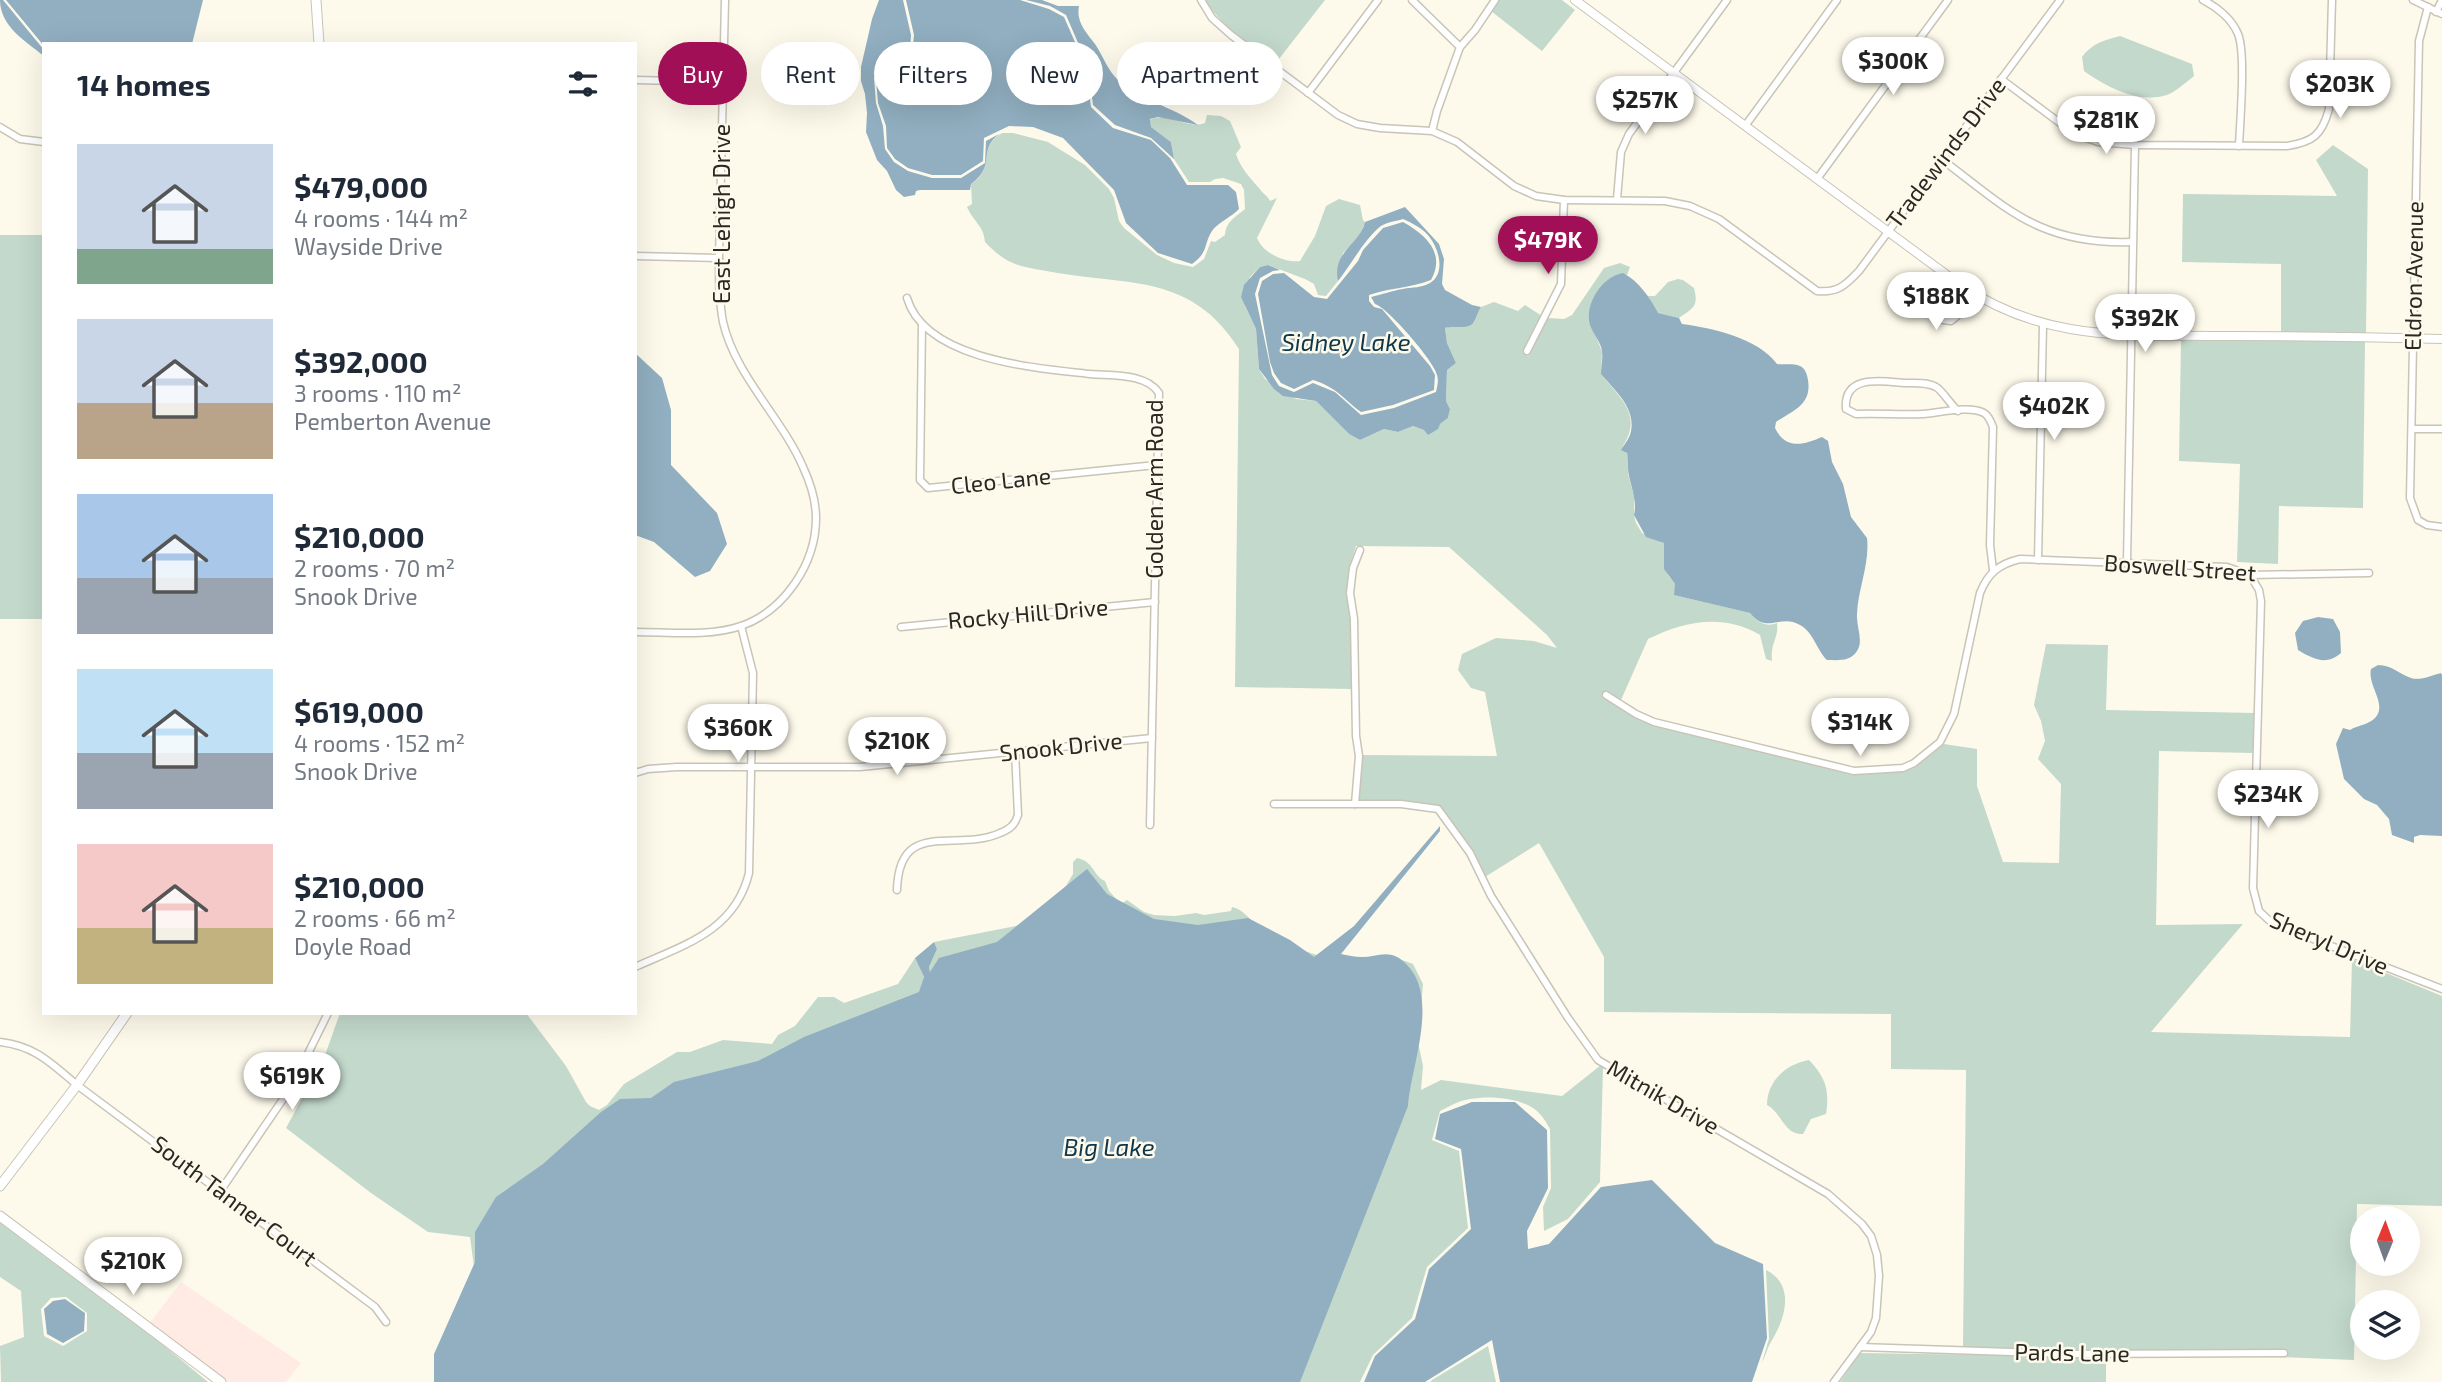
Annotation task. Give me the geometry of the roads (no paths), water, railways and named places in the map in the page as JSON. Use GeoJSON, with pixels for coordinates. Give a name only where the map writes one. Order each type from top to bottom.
{"type":"FeatureCollection","features":[{"type":"Feature","properties":{"kind":"main road"},"geometry":{"type":"LineString","coordinates":[[316,0],[318,42]]}},
{"type":"Feature","properties":{"kind":"main road"},"geometry":{"type":"LineString","coordinates":[[0,1186],[77,1085],[126,1015]]}},
{"type":"Feature","properties":{"kind":"main road"},"geometry":{"type":"LineString","coordinates":[[0,1216],[221,1382]]}},
{"type":"Feature","properties":{"kind":"street","name":"East Lehigh Drive"},"geometry":{"type":"LineString","coordinates":[[723,42],[725,0]]}},
{"type":"Feature","properties":{"kind":"street","name":"Tradewinds Drive"},"geometry":{"type":"LineString","coordinates":[[1201,0],[1212,18],[1231,35],[1338,115],[1357,124],[1432,131],[1457,142],[1514,186],[1535,196],[1564,200],[1665,201],[1699,211],[1719,219],[1804,282],[1817,290],[1829,292],[1839,290],[1859,271],[2060,0]]}},
{"type":"Feature","properties":{"kind":"street"},"geometry":{"type":"LineString","coordinates":[[1308,93],[1378,0]]}},
{"type":"Feature","properties":{"kind":"street"},"geometry":{"type":"LineString","coordinates":[[1412,0],[1460,47]]}},
{"type":"Feature","properties":{"kind":"street"},"geometry":{"type":"LineString","coordinates":[[1432,131],[1460,47],[1495,0]]}},
{"type":"Feature","properties":{"kind":"street"},"geometry":{"type":"LineString","coordinates":[[1575,0],[1959,284],[2003,310],[2043,325],[2083,332],[2442,339]]}},
{"type":"Feature","properties":{"kind":"street"},"geometry":{"type":"LineString","coordinates":[[1617,200],[1621,152],[1629,134],[1727,0]]}},
{"type":"Feature","properties":{"kind":"street"},"geometry":{"type":"LineString","coordinates":[[1745,126],[1837,0]]}},
{"type":"Feature","properties":{"kind":"street"},"geometry":{"type":"LineString","coordinates":[[1817,179],[1948,0]]}},
{"type":"Feature","properties":{"kind":"street"},"geometry":{"type":"LineString","coordinates":[[2203,0],[2215,6],[2238,34],[2241,50],[2239,146]]}},
{"type":"Feature","properties":{"kind":"street"},"geometry":{"type":"LineString","coordinates":[[2001,79],[2081,136],[2098,142],[2239,146],[2287,146],[2306,143],[2319,132],[2329,108],[2332,0]]}},
{"type":"Feature","properties":{"kind":"street"},"geometry":{"type":"LineString","coordinates":[[2413,0],[2439,13],[2442,0]]}},
{"type":"Feature","properties":{"kind":"street","name":"Eldron Avenue"},"geometry":{"type":"LineString","coordinates":[[2425,4],[2419,41],[2410,498],[2418,520],[2427,525],[2442,527]]}},
{"type":"Feature","properties":{"kind":"street"},"geometry":{"type":"LineString","coordinates":[[637,80],[658,81]]}},
{"type":"Feature","properties":{"kind":"street","name":"East Lehigh Drive"},"geometry":{"type":"LineString","coordinates":[[722,105],[719,295],[724,324],[734,352],[803,465],[811,487],[816,520],[812,546],[804,569],[792,588],[759,618],[741,626]]}},
{"type":"Feature","properties":{"kind":"street"},"geometry":{"type":"LineString","coordinates":[[0,127],[20,139],[42,142]]}},
{"type":"Feature","properties":{"kind":"street"},"geometry":{"type":"LineString","coordinates":[[2127,562],[2136,145]]}},
{"type":"Feature","properties":{"kind":"street"},"geometry":{"type":"LineString","coordinates":[[1941,159],[2018,215],[2041,227],[2085,240],[2132,242]]}},
{"type":"Feature","properties":{"kind":"street"},"geometry":{"type":"LineString","coordinates":[[1527,351],[1560,288],[1564,200]]}},
{"type":"Feature","properties":{"kind":"street"},"geometry":{"type":"LineString","coordinates":[[637,256],[719,258]]}},
{"type":"Feature","properties":{"kind":"street"},"geometry":{"type":"LineString","coordinates":[[1959,284],[1943,307],[1943,320],[1951,321],[1956,317],[1972,293]]}},
{"type":"Feature","properties":{"kind":"street","name":"Golden Arm Road"},"geometry":{"type":"LineString","coordinates":[[907,298],[910,308],[922,324],[943,340],[983,356],[1018,365],[1133,379],[1154,385],[1159,393],[1150,825]]}},
{"type":"Feature","properties":{"kind":"street","name":"Cleo Lane"},"geometry":{"type":"LineString","coordinates":[[922,324],[920,481],[928,488],[1156,465]]}},
{"type":"Feature","properties":{"kind":"street"},"geometry":{"type":"LineString","coordinates":[[2038,560],[2043,325]]}},
{"type":"Feature","properties":{"kind":"street"},"geometry":{"type":"LineString","coordinates":[[1606,695],[1654,722],[1854,771],[1903,768],[1917,761],[1940,742],[1954,715],[1980,593],[1993,570],[1990,545],[1993,427],[1984,413],[1958,411],[1928,414],[1856,414],[1850,412],[1845,405],[1850,390],[1857,385],[1882,381],[1936,387],[1958,411]]}},
{"type":"Feature","properties":{"kind":"street"},"geometry":{"type":"LineString","coordinates":[[2412,429],[2442,429]]}},
{"type":"Feature","properties":{"kind":"street"},"geometry":{"type":"LineString","coordinates":[[1354,804],[1359,757],[1354,619],[1350,593],[1353,568],[1360,550]]}},
{"type":"Feature","properties":{"kind":"street","name":"Boswell Street"},"geometry":{"type":"LineString","coordinates":[[1993,570],[2013,560],[2038,560],[2227,567],[2250,575],[2369,572]]}},
{"type":"Feature","properties":{"kind":"street","name":"Sheryl Drive"},"geometry":{"type":"LineString","coordinates":[[2250,575],[2259,590],[2261,601],[2253,888],[2259,911],[2264,918],[2289,930],[2442,989]]}},
{"type":"Feature","properties":{"kind":"street","name":"Rocky Hill Drive"},"geometry":{"type":"LineString","coordinates":[[901,626],[1155,603]]}},
{"type":"Feature","properties":{"kind":"street"},"geometry":{"type":"LineString","coordinates":[[637,632],[701,632],[741,626],[753,673],[749,873],[745,891],[737,904],[713,929],[637,966]]}},
{"type":"Feature","properties":{"kind":"street","name":"Snook Drive"},"geometry":{"type":"LineString","coordinates":[[637,772],[677,767],[860,767],[1152,738]]}},
{"type":"Feature","properties":{"kind":"street"},"geometry":{"type":"LineString","coordinates":[[897,890],[898,873],[905,854],[916,845],[925,842],[973,840],[995,835],[1016,822],[1015,752]]}},
{"type":"Feature","properties":{"kind":"street","name":"Mitnik Drive"},"geometry":{"type":"LineString","coordinates":[[1274,804],[1410,804],[1438,810],[1470,853],[1491,896],[1568,1018],[1598,1060],[1828,1194],[1862,1224],[1871,1236],[1877,1255],[1879,1276],[1876,1318],[1871,1332],[1834,1382]]}},
{"type":"Feature","properties":{"kind":"street"},"geometry":{"type":"LineString","coordinates":[[221,1190],[292,1086],[327,1015]]}},
{"type":"Feature","properties":{"kind":"street","name":"South Tanner Court"},"geometry":{"type":"LineString","coordinates":[[0,1042],[28,1048],[375,1307],[386,1322]]}},
{"type":"Feature","properties":{"kind":"street","name":"Pards Lane"},"geometry":{"type":"LineString","coordinates":[[1860,1347],[2070,1354],[2284,1353]]}},
{"type":"Feature","properties":{"kind":"water"},"geometry":{"type":"Polygon","coordinates":[[[0,0],[3,0],[42,48],[42,54],[9,25],[1,9],[0,0]]]}},
{"type":"Feature","properties":{"kind":"water"},"geometry":{"type":"Polygon","coordinates":[[[6,0],[203,0],[192,42],[42,44],[6,0]]]}},
{"type":"Feature","properties":{"kind":"water"},"geometry":{"type":"Polygon","coordinates":[[[879,0],[903,0],[911,35],[911,42],[874,42],[874,105],[877,105],[883,126],[885,149],[894,162],[908,171],[932,178],[961,178],[985,163],[986,141],[999,134],[989,146],[985,164],[983,171],[971,184],[970,190],[920,190],[916,191],[915,195],[904,197],[896,190],[887,171],[877,160],[866,132],[867,113],[861,81],[861,67],[879,0]]]}},
{"type":"Feature","properties":{"kind":"water"},"geometry":{"type":"Polygon","coordinates":[[[906,0],[1020,0],[1064,17],[1075,42],[1006,42],[1006,105],[1091,105],[1113,128],[1151,140],[1170,158],[1187,185],[1228,185],[1236,192],[1239,209],[1215,228],[1203,252],[1192,264],[1158,253],[1126,223],[1114,190],[1063,138],[1033,127],[1009,126],[984,138],[983,161],[961,175],[932,175],[908,168],[895,159],[887,148],[886,126],[879,105],[992,105],[992,42],[913,42],[906,0]]]}},
{"type":"Feature","properties":{"kind":"water"},"geometry":{"type":"Polygon","coordinates":[[[1026,0],[1042,0],[1058,6],[1079,6],[1082,26],[1094,42],[1078,42],[1066,15],[1050,6],[1026,0]]]}},
{"type":"Feature","properties":{"kind":"water"},"geometry":{"type":"Polygon","coordinates":[[[1103,58],[1117,79],[1117,105],[1162,105],[1198,125],[1158,117],[1150,119],[1151,127],[1171,142],[1174,159],[1151,138],[1115,125],[1093,105],[1103,105],[1103,58]]]}},
{"type":"Feature","properties":{"kind":"water"},"geometry":{"type":"Polygon","coordinates":[[[1405,207],[1439,244],[1444,259],[1442,284],[1445,290],[1481,307],[1471,325],[1445,328],[1447,343],[1456,363],[1447,370],[1446,401],[1450,409],[1448,418],[1438,429],[1428,435],[1424,430],[1413,426],[1398,432],[1384,429],[1360,440],[1349,434],[1316,401],[1283,396],[1274,389],[1259,369],[1256,329],[1241,297],[1244,285],[1260,267],[1268,265],[1280,270],[1260,278],[1255,294],[1272,375],[1279,386],[1294,392],[1313,383],[1335,392],[1361,415],[1394,408],[1436,392],[1438,377],[1428,359],[1399,324],[1375,304],[1371,297],[1424,286],[1435,278],[1439,259],[1427,234],[1403,219],[1383,225],[1369,237],[1338,281],[1337,271],[1342,255],[1362,230],[1365,222],[1405,207]]]}},
{"type":"Feature","properties":{"kind":"water","name":"Sidney Lake"},"geometry":{"type":"Polygon","coordinates":[[[1403,222],[1426,239],[1435,253],[1435,270],[1431,280],[1369,295],[1369,301],[1374,307],[1382,309],[1430,366],[1435,375],[1434,390],[1393,405],[1361,412],[1334,390],[1313,380],[1294,389],[1281,383],[1270,362],[1258,294],[1262,281],[1273,274],[1284,273],[1314,297],[1327,299],[1383,228],[1403,222]]]}},
{"type":"Feature","properties":{"kind":"water"},"geometry":{"type":"Polygon","coordinates":[[[1623,273],[1639,285],[1658,313],[1679,318],[1682,324],[1707,328],[1747,341],[1769,355],[1777,364],[1797,365],[1806,373],[1808,388],[1804,401],[1776,422],[1775,428],[1784,440],[1790,443],[1808,442],[1822,437],[1828,441],[1832,462],[1843,484],[1851,517],[1867,538],[1867,557],[1857,614],[1860,643],[1851,657],[1827,660],[1809,632],[1793,622],[1762,622],[1750,613],[1674,595],[1675,584],[1664,569],[1664,543],[1646,537],[1634,515],[1635,500],[1628,473],[1627,453],[1621,450],[1630,435],[1631,417],[1624,401],[1601,374],[1601,348],[1590,325],[1590,309],[1596,293],[1608,280],[1623,273]]]}},
{"type":"Feature","properties":{"kind":"water"},"geometry":{"type":"Polygon","coordinates":[[[637,355],[662,378],[671,410],[671,465],[717,513],[727,544],[710,571],[695,577],[654,542],[637,536],[637,355]]]}},
{"type":"Feature","properties":{"kind":"water"},"geometry":{"type":"Polygon","coordinates":[[[2318,617],[2333,619],[2340,632],[2341,653],[2330,659],[2314,658],[2298,650],[2295,633],[2303,621],[2318,617]]]}},
{"type":"Feature","properties":{"kind":"water"},"geometry":{"type":"Polygon","coordinates":[[[2378,665],[2387,666],[2415,679],[2441,673],[2442,675],[2442,836],[2420,835],[2414,837],[2414,843],[2392,835],[2389,819],[2377,805],[2364,799],[2344,779],[2336,744],[2343,728],[2350,730],[2373,720],[2378,713],[2371,669],[2378,665]]]}},
{"type":"Feature","properties":{"kind":"water","name":"Big Lake"},"geometry":{"type":"Polygon","coordinates":[[[1440,826],[1440,831],[1341,954],[1362,957],[1390,954],[1399,958],[1412,971],[1420,988],[1422,1028],[1408,1106],[1300,1382],[434,1382],[434,1354],[475,1262],[475,1232],[496,1197],[543,1164],[601,1112],[620,1099],[651,1098],[674,1082],[758,1061],[804,1037],[919,992],[924,977],[915,958],[934,942],[937,949],[929,967],[930,972],[939,958],[997,942],[1087,869],[1107,894],[1154,919],[1198,925],[1248,918],[1290,940],[1314,957],[1354,926],[1440,826]]]}},
{"type":"Feature","properties":{"kind":"water"},"geometry":{"type":"Polygon","coordinates":[[[1472,1102],[1515,1102],[1547,1130],[1548,1188],[1527,1231],[1528,1249],[1549,1244],[1601,1187],[1652,1180],[1715,1243],[1763,1264],[1767,1338],[1752,1382],[1500,1382],[1492,1340],[1425,1382],[1364,1382],[1375,1356],[1415,1319],[1429,1269],[1471,1229],[1461,1149],[1435,1139],[1440,1114],[1472,1102]]]}},
{"type":"Feature","properties":{"kind":"water"},"geometry":{"type":"Polygon","coordinates":[[[65,1299],[85,1313],[84,1331],[63,1343],[47,1334],[44,1309],[53,1301],[65,1299]]]}}]}
